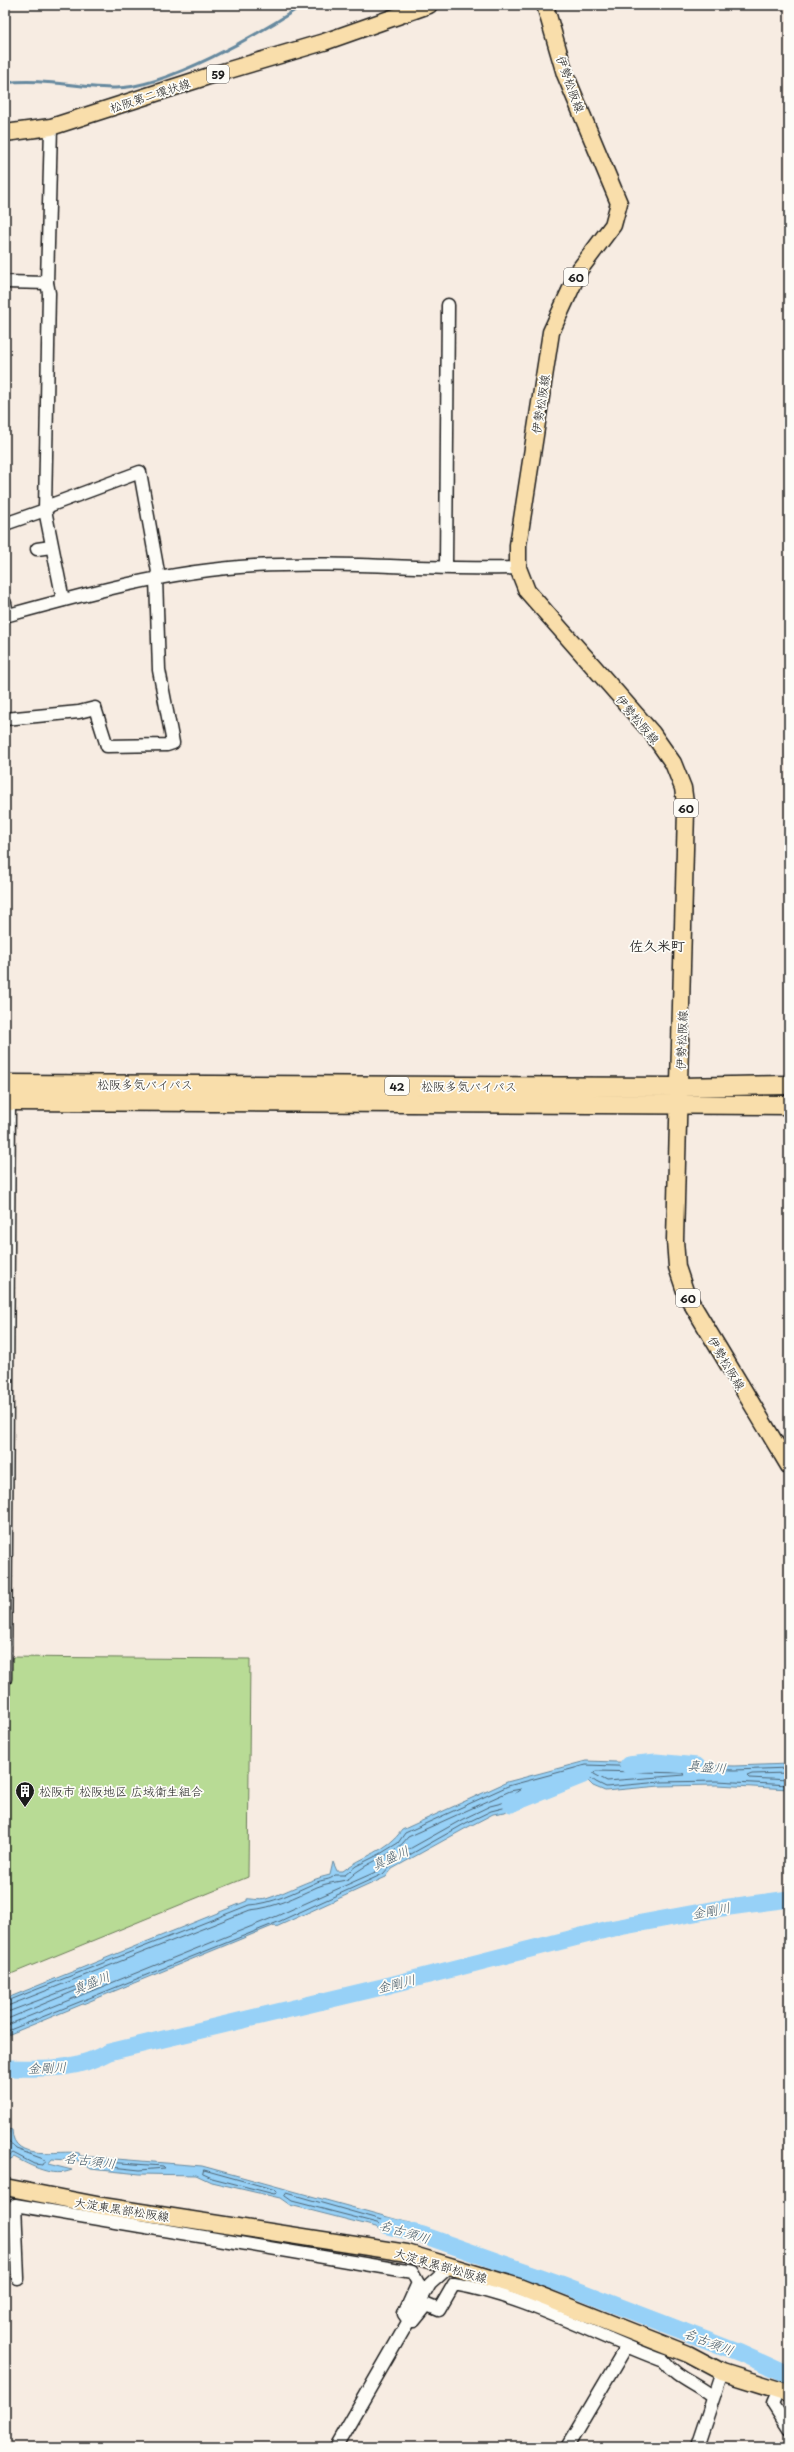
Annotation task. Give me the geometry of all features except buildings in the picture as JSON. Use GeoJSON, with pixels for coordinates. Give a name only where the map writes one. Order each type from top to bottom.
{"type":"FeatureCollection","features":[{"type":"Feature","properties":{"kind":"highway","name":"松阪多気バイパス"},"geometry":{"type":"LineString","coordinates":[[6,1092],[789,1085]]}},
{"type":"Feature","properties":{"kind":"highway","name":"松阪多気バイパス"},"geometry":{"type":"LineString","coordinates":[[6,1092],[679,1105],[789,1105]]}},
{"type":"Feature","properties":{"kind":"main road","name":"松阪第二環状線"},"geometry":{"type":"LineString","coordinates":[[5,133],[51,127],[209,76],[324,42],[429,5]]}},
{"type":"Feature","properties":{"kind":"main road","name":"伊勢松阪線"},"geometry":{"type":"LineString","coordinates":[[545,5],[565,74],[619,203],[613,225],[580,269],[551,332],[518,545],[518,568],[527,591],[652,733],[673,762],[683,788],[686,810],[675,1240],[679,1276],[689,1300],[789,1466]]}},
{"type":"Feature","properties":{"kind":"main road","name":"大淀東黒部松阪線"},"geometry":{"type":"LineString","coordinates":[[5,2187],[175,2220],[407,2253],[519,2287],[688,2354],[722,2372],[784,2392]]}},
{"type":"Feature","properties":{"kind":"street"},"geometry":{"type":"LineString","coordinates":[[51,127],[47,283],[49,293],[45,510],[63,600]]}},
{"type":"Feature","properties":{"kind":"street"},"geometry":{"type":"LineString","coordinates":[[5,282],[47,283]]}},
{"type":"Feature","properties":{"kind":"street"},"geometry":{"type":"LineString","coordinates":[[446,566],[448,305]]}},
{"type":"Feature","properties":{"kind":"street"},"geometry":{"type":"LineString","coordinates":[[5,524],[45,510],[51,505],[140,472],[158,572],[156,578],[158,670],[173,743],[106,746],[95,708],[79,712],[5,718]]}},
{"type":"Feature","properties":{"kind":"street"},"geometry":{"type":"LineString","coordinates":[[37,549],[52,547]]}},
{"type":"Feature","properties":{"kind":"street"},"geometry":{"type":"LineString","coordinates":[[5,603],[6,616],[102,589],[156,578],[253,566],[446,566],[518,568]]}},
{"type":"Feature","properties":{"kind":"street"},"geometry":{"type":"LineString","coordinates":[[5,1679],[11,1278],[6,1092]]}},
{"type":"Feature","properties":{"kind":"street"},"geometry":{"type":"LineString","coordinates":[[18,2278],[15,2205],[151,2230],[412,2272],[418,2283],[404,2314],[409,2320],[414,2321],[427,2305],[439,2310],[454,2284],[476,2287],[554,2316],[626,2347],[664,2361],[674,2373],[700,2387],[713,2397]]}},
{"type":"Feature","properties":{"kind":"street"},"geometry":{"type":"LineString","coordinates":[[151,2230],[158,2225],[175,2220],[192,2236]]}},
{"type":"Feature","properties":{"kind":"street"},"geometry":{"type":"LineString","coordinates":[[336,2447],[430,2284],[450,2266]]}},
{"type":"Feature","properties":{"kind":"street"},"geometry":{"type":"LineString","coordinates":[[567,2447],[626,2347]]}},
{"type":"Feature","properties":{"kind":"street"},"geometry":{"type":"LineString","coordinates":[[697,2447],[722,2372]]}},
{"type":"Feature","properties":{"kind":"street"},"geometry":{"type":"LineString","coordinates":[[784,2392],[773,2404],[789,2429]]}},
{"type":"Feature","properties":{"kind":"green space"},"geometry":{"type":"Polygon","coordinates":[[[5,1657],[250,1659],[248,1877],[11,1974],[5,1974],[5,1657]]]}},
{"type":"Feature","properties":{"kind":"water"},"geometry":{"type":"Polygon","coordinates":[[[586,1761],[734,1766],[789,1764],[789,1789],[717,1785],[660,1786],[605,1791],[593,1786],[585,1778],[551,1784],[505,1812],[493,1814],[392,1869],[386,1877],[276,1927],[275,1925],[5,2036],[5,1999],[247,1901],[247,1899],[266,1899],[313,1880],[330,1875],[333,1862],[337,1871],[343,1871],[390,1843],[402,1830],[507,1782],[586,1761]]]}},
{"type":"Feature","properties":{"kind":"water"},"geometry":{"type":"Polygon","coordinates":[[[9,2129],[12,2130],[14,2140],[20,2147],[28,2151],[49,2153],[70,2152],[79,2153],[80,2156],[202,2166],[413,2224],[409,2239],[386,2233],[376,2227],[290,2205],[280,2198],[211,2182],[196,2175],[140,2174],[91,2169],[80,2161],[52,2159],[48,2164],[72,2170],[57,2173],[42,2170],[14,2157],[9,2160],[5,2177],[5,2133],[9,2133],[9,2129]]]}},
{"type":"Feature","properties":{"kind":"waterway"},"geometry":{"type":"LineString","coordinates":[[5,83],[46,82],[101,88],[136,86],[160,79],[212,57],[238,44],[303,5]]}},
{"type":"Feature","properties":{"kind":"waterway","name":"真盛川"},"geometry":{"type":"LineString","coordinates":[[628,1765],[656,1762],[697,1766]]}},
{"type":"Feature","properties":{"kind":"waterway","name":"真盛川"},"geometry":{"type":"LineString","coordinates":[[511,1804],[583,1775]]}},
{"type":"Feature","properties":{"kind":"waterway","name":"金剛川"},"geometry":{"type":"LineString","coordinates":[[5,2068],[58,2068],[71,2066],[83,2063],[109,2052],[382,1987],[609,1929],[722,1908],[789,1899]]}},
{"type":"Feature","properties":{"kind":"waterway","name":"名古須川"},"geometry":{"type":"LineString","coordinates":[[388,2226],[423,2235],[561,2284],[740,2353],[789,2375]]}},
{"type":"Feature","properties":{"kind":"place","name":"松阪市 松阪地区 広域衛生組合"},"geometry":{"type":"Point","coordinates":[25,1808]}},
{"type":"Feature","properties":{"kind":"district","name":"佐久米町"},"geometry":{"type":"Point","coordinates":[657,945]}}]}
